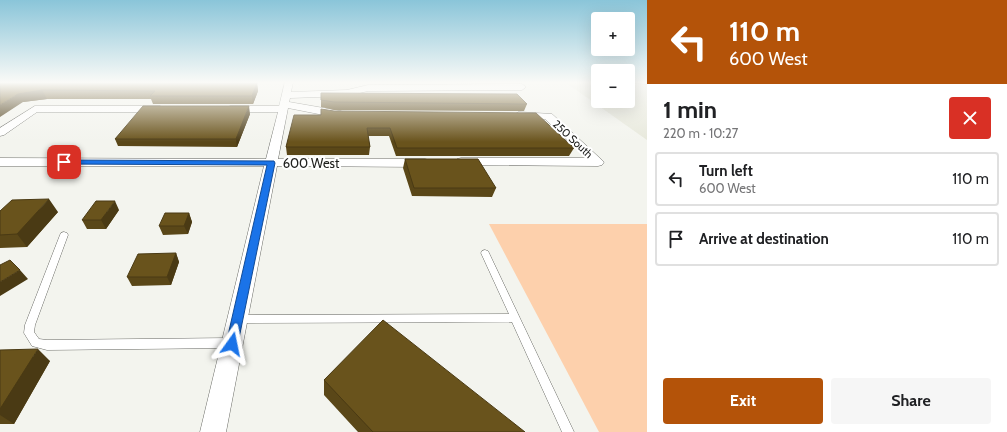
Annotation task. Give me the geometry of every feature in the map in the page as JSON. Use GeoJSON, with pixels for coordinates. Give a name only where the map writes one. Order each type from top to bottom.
{"type":"FeatureCollection","features":[{"type":"Feature","properties":{"kind":"street"},"geometry":{"type":"LineString","coordinates":[[221,109],[257,102]]}},
{"type":"Feature","properties":{"kind":"street"},"geometry":{"type":"LineString","coordinates":[[213,432],[284,102]]}},
{"type":"Feature","properties":{"kind":"street"},"geometry":{"type":"LineString","coordinates":[[300,102],[334,114],[350,114]]}},
{"type":"Feature","properties":{"kind":"street"},"geometry":{"type":"LineString","coordinates":[[0,133],[35,109],[166,109]]}},
{"type":"Feature","properties":{"kind":"street","name":"250 South"},"geometry":{"type":"LineString","coordinates":[[449,162],[598,162],[548,116],[508,115]]}},
{"type":"Feature","properties":{"kind":"street","name":"600 West"},"geometry":{"type":"LineString","coordinates":[[0,162],[434,162]]}},
{"type":"Feature","properties":{"kind":"lane"},"geometry":{"type":"LineString","coordinates":[[64,235],[30,325],[29,333],[36,343],[47,345],[232,344]]}},
{"type":"Feature","properties":{"kind":"lane"},"geometry":{"type":"LineString","coordinates":[[485,254],[568,432]]}},
{"type":"Feature","properties":{"kind":"lane"},"geometry":{"type":"LineString","coordinates":[[237,319],[515,318]]}},
{"type":"Feature","properties":{"kind":"shaded area"},"geometry":{"type":"Polygon","coordinates":[[[635,102],[647,102],[647,140],[602,108],[635,108],[635,102]]]}},
{"type":"Feature","properties":{"kind":"shaded area"},"geometry":{"type":"Polygon","coordinates":[[[489,224],[647,224],[647,432],[599,432],[489,224]]]}},
{"type":"Feature","properties":{"kind":"building"},"geometry":{"type":"Polygon","coordinates":[[[349,102],[525,102],[527,104],[349,102]]]}},
{"type":"Feature","properties":{"kind":"building"},"geometry":{"type":"Polygon","coordinates":[[[143,106],[249,106],[236,139],[115,139],[143,106]]]}},
{"type":"Feature","properties":{"kind":"building"},"geometry":{"type":"Polygon","coordinates":[[[321,109],[334,111],[536,113],[574,148],[397,148],[390,128],[367,128],[370,147],[286,147],[294,115],[321,115],[321,109]]]}},
{"type":"Feature","properties":{"kind":"building"},"geometry":{"type":"Polygon","coordinates":[[[405,159],[478,159],[496,188],[414,188],[405,159]]]}},
{"type":"Feature","properties":{"kind":"building"},"geometry":{"type":"Polygon","coordinates":[[[49,199],[17,234],[0,235],[0,211],[12,200],[49,199]]]}},
{"type":"Feature","properties":{"kind":"building"},"geometry":{"type":"Polygon","coordinates":[[[96,201],[115,201],[101,220],[82,220],[96,201]]]}},
{"type":"Feature","properties":{"kind":"building"},"geometry":{"type":"Polygon","coordinates":[[[165,213],[189,213],[184,226],[159,226],[165,213]]]}},
{"type":"Feature","properties":{"kind":"building"},"geometry":{"type":"Polygon","coordinates":[[[176,253],[167,277],[127,277],[138,254],[176,253]]]}},
{"type":"Feature","properties":{"kind":"building"},"geometry":{"type":"Polygon","coordinates":[[[10,260],[20,270],[0,282],[0,265],[10,260]]]}},
{"type":"Feature","properties":{"kind":"building"},"geometry":{"type":"Polygon","coordinates":[[[383,320],[525,432],[373,432],[324,380],[383,320]]]}},
{"type":"Feature","properties":{"kind":"building"},"geometry":{"type":"Polygon","coordinates":[[[38,349],[0,409],[0,350],[38,349]]]}},
{"type":"Feature","properties":{"kind":"route"},"geometry":{"type":"LineString","coordinates":[[64,162],[271,163],[232,344]]}}]}
